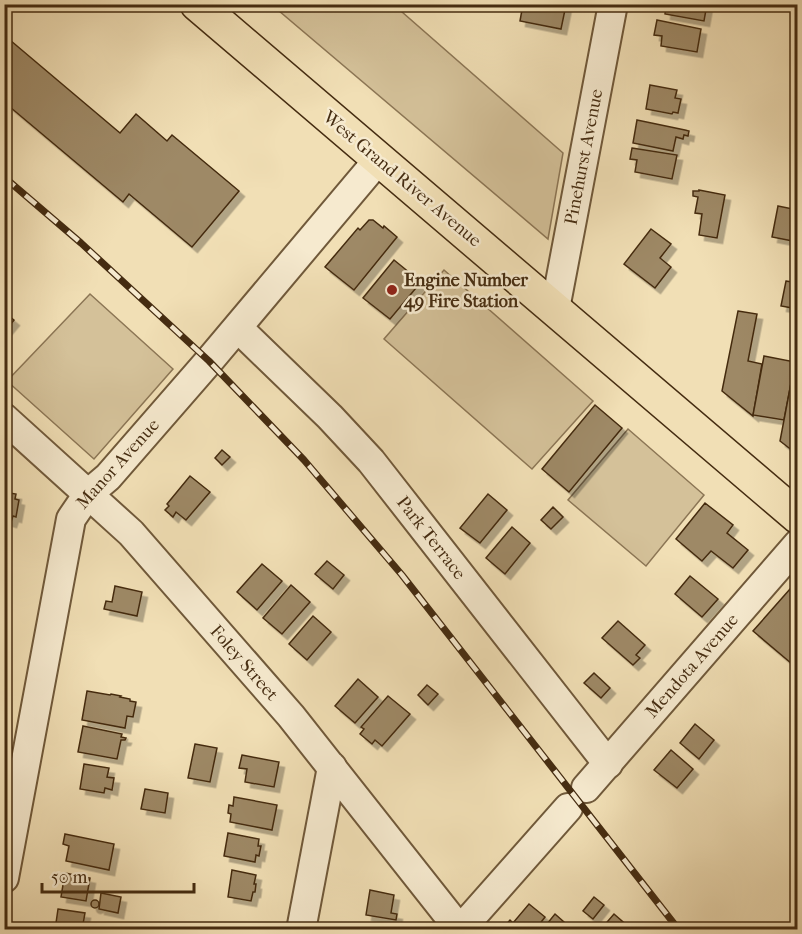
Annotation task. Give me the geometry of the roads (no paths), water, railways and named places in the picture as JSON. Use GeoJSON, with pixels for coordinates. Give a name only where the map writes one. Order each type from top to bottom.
{"type":"FeatureCollection","features":[{"type":"Feature","properties":{"kind":"main road","name":"West Grand River Avenue"},"geometry":{"type":"LineString","coordinates":[[197,4],[798,518]]}},
{"type":"Feature","properties":{"kind":"street","name":"Pinehurst Avenue"},"geometry":{"type":"LineString","coordinates":[[555,309],[613,4]]}},
{"type":"Feature","properties":{"kind":"street","name":"Manor Avenue"},"geometry":{"type":"LineString","coordinates":[[4,878],[70,519],[88,494],[108,477],[238,328],[379,159]]}},
{"type":"Feature","properties":{"kind":"street","name":"Park Terrace"},"geometry":{"type":"LineString","coordinates":[[238,328],[330,417],[370,461],[608,764]]}},
{"type":"Feature","properties":{"kind":"street","name":"Foley Street"},"geometry":{"type":"LineString","coordinates":[[4,418],[131,533],[291,716],[460,930]]}},
{"type":"Feature","properties":{"kind":"street","name":"Mendota Avenue"},"geometry":{"type":"LineString","coordinates":[[460,930],[608,764],[798,544]]}},
{"type":"Feature","properties":{"kind":"street"},"geometry":{"type":"LineString","coordinates":[[302,930],[332,766]]}},
{"type":"Feature","properties":{"kind":"railway"},"geometry":{"type":"LineString","coordinates":[[4,177],[81,243],[209,361],[304,460],[402,575],[679,930]]}},
{"type":"Feature","properties":{"kind":"place","name":"Engine Number 49 Fire Station"},"geometry":{"type":"Point","coordinates":[392,290]}}]}
